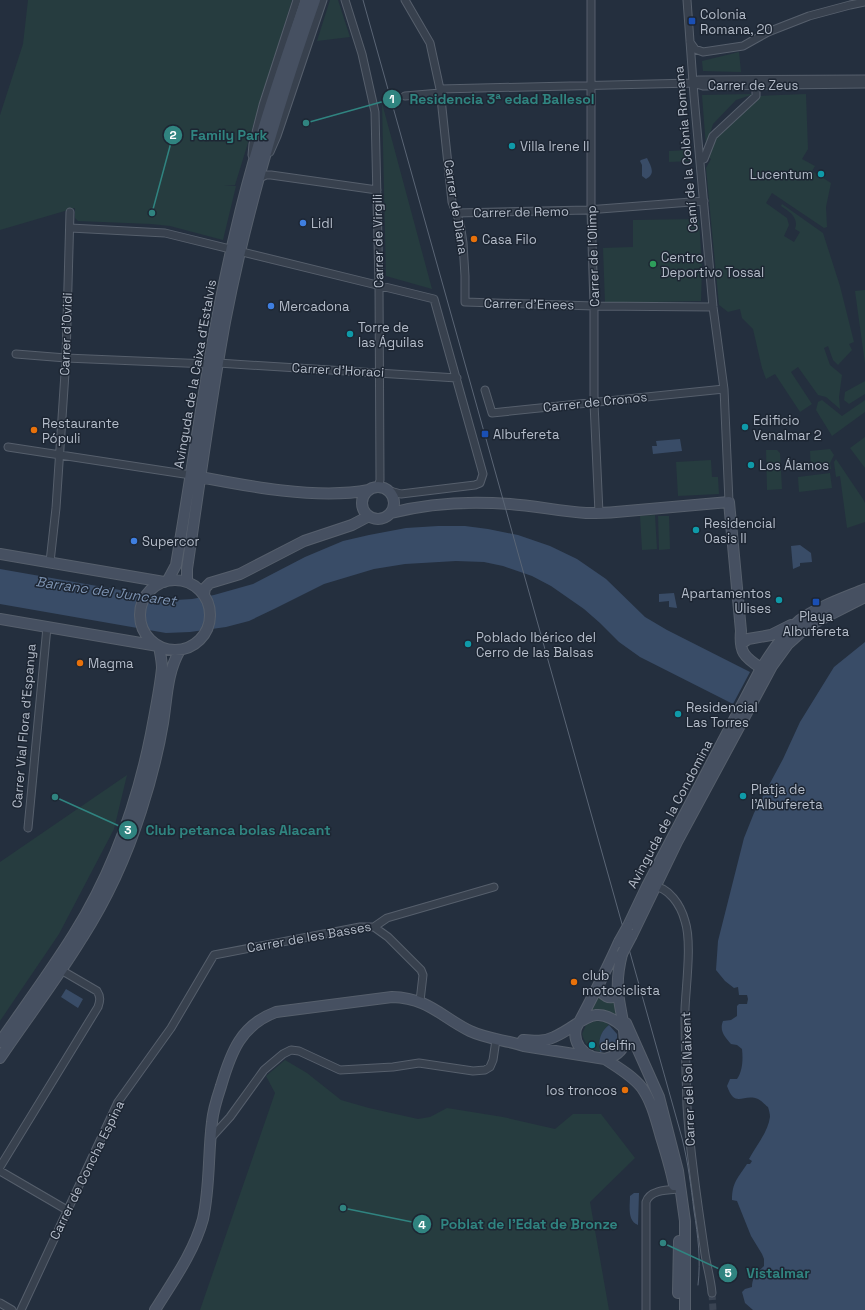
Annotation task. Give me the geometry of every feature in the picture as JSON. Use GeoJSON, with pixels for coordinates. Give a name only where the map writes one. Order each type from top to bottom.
{"type":"FeatureCollection","features":[{"type":"Feature","properties":{"kind":"main road","name":"Avinguda de la Caixa d'Estalvis"},"geometry":{"type":"LineString","coordinates":[[166,581],[176,565],[195,476],[213,364],[236,250],[278,80],[306,0]]}},
{"type":"Feature","properties":{"kind":"main road","name":"Avinguda de la Caixa d'Estalvis"},"geometry":{"type":"LineString","coordinates":[[255,175],[315,0]]}},
{"type":"Feature","properties":{"kind":"main road","name":"Avinguda de la Caixa d'Estalvis"},"geometry":{"type":"LineString","coordinates":[[187,582],[195,476]]}},
{"type":"Feature","properties":{"kind":"main road"},"geometry":{"type":"LineString","coordinates":[[195,476],[237,484],[291,491],[340,493],[373,488],[386,489],[401,504],[415,507]]}},
{"type":"Feature","properties":{"kind":"main road"},"geometry":{"type":"LineString","coordinates":[[373,488],[365,494],[362,504],[363,510],[369,516],[380,520],[392,513],[415,507],[484,503],[510,504],[585,513],[599,513],[729,502]]}},
{"type":"Feature","properties":{"kind":"main road"},"geometry":{"type":"LineString","coordinates":[[392,496],[395,505],[392,513]]}},
{"type":"Feature","properties":{"kind":"main road","name":"Camí de la Colònia Romana"},"geometry":{"type":"LineString","coordinates":[[729,502],[741,631],[745,641]]}},
{"type":"Feature","properties":{"kind":"main road"},"geometry":{"type":"LineString","coordinates":[[204,594],[205,588],[210,583],[240,574],[304,541],[352,525],[369,516]]}},
{"type":"Feature","properties":{"kind":"main road"},"geometry":{"type":"LineString","coordinates":[[0,554],[166,581],[175,580],[187,582],[193,584],[204,594],[210,606],[208,628],[204,636],[196,644],[180,650],[170,650],[159,646],[0,619]]}},
{"type":"Feature","properties":{"kind":"main road"},"geometry":{"type":"LineString","coordinates":[[0,1042],[74,933],[115,854],[130,813],[145,762],[162,667],[159,646],[146,635],[141,624],[140,610],[149,592],[157,585],[166,581]]}},
{"type":"Feature","properties":{"kind":"main road","name":"Avinguda de la Condomina"},"geometry":{"type":"LineString","coordinates":[[624,1029],[618,992],[619,969],[630,930],[651,886],[764,671],[785,636],[800,621],[821,609],[865,589]]}},
{"type":"Feature","properties":{"kind":"main road","name":"Avinguda de la Condomina"},"geometry":{"type":"LineString","coordinates":[[764,671],[788,644],[808,626],[865,598]]}},
{"type":"Feature","properties":{"kind":"main road"},"geometry":{"type":"LineString","coordinates":[[764,671],[744,654],[741,649],[745,641],[771,635],[800,621]]}},
{"type":"Feature","properties":{"kind":"main road"},"geometry":{"type":"LineString","coordinates":[[0,1058],[82,938],[124,858],[141,812],[155,765],[172,668],[180,650]]}},
{"type":"Feature","properties":{"kind":"main road","name":"Avinguda de la Condomina"},"geometry":{"type":"LineString","coordinates":[[580,1021],[619,942],[630,930]]}},
{"type":"Feature","properties":{"kind":"main road"},"geometry":{"type":"LineString","coordinates":[[599,985],[600,991],[607,997],[613,997],[618,992]]}},
{"type":"Feature","properties":{"kind":"main road"},"geometry":{"type":"LineString","coordinates":[[155,1310],[193,1246],[199,1231],[206,1200],[212,1119],[216,1101],[230,1058],[241,1038],[248,1029],[265,1016],[276,1012],[293,1009],[392,997],[412,998],[420,1001],[470,1031],[496,1040],[605,1059],[612,1057],[622,1050],[625,1039],[624,1029]]}},
{"type":"Feature","properties":{"kind":"main road","name":"Avinguda de la Condomina"},"geometry":{"type":"LineString","coordinates":[[561,1033],[588,1003]]}},
{"type":"Feature","properties":{"kind":"main road"},"geometry":{"type":"LineString","coordinates":[[621,1010],[655,1088],[663,1110],[676,1160],[679,1220],[678,1310]]}},
{"type":"Feature","properties":{"kind":"main road"},"geometry":{"type":"LineString","coordinates":[[512,1042],[524,1040],[547,1040],[586,1017],[603,1015],[616,1021],[636,1044]]}},
{"type":"Feature","properties":{"kind":"main road"},"geometry":{"type":"LineString","coordinates":[[580,1021],[575,1033],[576,1040],[583,1051],[592,1057]]}},
{"type":"Feature","properties":{"kind":"main road"},"geometry":{"type":"LineString","coordinates":[[605,1059],[633,1079],[641,1087],[648,1097],[654,1112],[678,1189],[685,1221],[685,1310]]}},
{"type":"Feature","properties":{"kind":"street","name":"Avinguda de la Caixa d'Estalvis"},"geometry":{"type":"LineString","coordinates":[[255,175],[253,144],[262,105],[297,0]]}},
{"type":"Feature","properties":{"kind":"street","name":"Avinguda de la Caixa d'Estalvis"},"geometry":{"type":"LineString","coordinates":[[255,175],[277,136],[323,0]]}},
{"type":"Feature","properties":{"kind":"street","name":"Carrer de Virgili"},"geometry":{"type":"LineString","coordinates":[[345,0],[362,54],[375,112],[378,190],[380,480],[373,488]]}},
{"type":"Feature","properties":{"kind":"street","name":"Carrer de Diana"},"geometry":{"type":"LineString","coordinates":[[405,0],[430,42],[440,91],[452,202],[460,223],[463,243],[465,302]]}},
{"type":"Feature","properties":{"kind":"street","name":"Carrer de l'Olimp"},"geometry":{"type":"LineString","coordinates":[[591,0],[591,210],[594,306],[594,403],[599,513]]}},
{"type":"Feature","properties":{"kind":"street","name":"Camí de la Colònia Romana"},"geometry":{"type":"LineString","coordinates":[[687,0],[713,306],[724,389],[729,502]]}},
{"type":"Feature","properties":{"kind":"street"},"geometry":{"type":"LineString","coordinates":[[690,42],[695,49],[703,52],[743,46],[768,32],[809,16],[865,2]]}},
{"type":"Feature","properties":{"kind":"street","name":"Carrer de Zeus"},"geometry":{"type":"LineString","coordinates":[[693,83],[698,80],[865,79]]}},
{"type":"Feature","properties":{"kind":"street"},"geometry":{"type":"LineString","coordinates":[[405,96],[440,91],[591,84],[693,83]]}},
{"type":"Feature","properties":{"kind":"street","name":"Carrer de Zeus"},"geometry":{"type":"LineString","coordinates":[[693,83],[703,86],[865,84]]}},
{"type":"Feature","properties":{"kind":"street"},"geometry":{"type":"LineString","coordinates":[[700,160],[704,159],[713,136],[756,96],[756,86]]}},
{"type":"Feature","properties":{"kind":"street"},"geometry":{"type":"LineString","coordinates":[[255,175],[271,175],[378,190]]}},
{"type":"Feature","properties":{"kind":"street","name":"Carrer de Remo"},"geometry":{"type":"LineString","coordinates":[[457,213],[591,210],[704,201]]}},
{"type":"Feature","properties":{"kind":"street","name":"Carrer d'Ovidi"},"geometry":{"type":"LineString","coordinates":[[59,455],[66,358],[70,212]]}},
{"type":"Feature","properties":{"kind":"street"},"geometry":{"type":"LineString","coordinates":[[70,228],[165,233],[434,299],[483,474],[480,483],[475,485],[392,496]]}},
{"type":"Feature","properties":{"kind":"street","name":"Carrer d'Enees"},"geometry":{"type":"LineString","coordinates":[[465,302],[594,306],[713,306]]}},
{"type":"Feature","properties":{"kind":"street","name":"Carrer d'Horaci"},"geometry":{"type":"LineString","coordinates":[[16,354],[66,358],[380,372],[457,378]]}},
{"type":"Feature","properties":{"kind":"street","name":"Carrer de Cronos"},"geometry":{"type":"LineString","coordinates":[[485,390],[492,413],[724,389]]}},
{"type":"Feature","properties":{"kind":"street"},"geometry":{"type":"LineString","coordinates":[[8,448],[195,476]]}},
{"type":"Feature","properties":{"kind":"street"},"geometry":{"type":"LineString","coordinates":[[50,562],[59,455]]}},
{"type":"Feature","properties":{"kind":"street","name":"Carrer Vial Flora d'Espanya"},"geometry":{"type":"LineString","coordinates":[[28,828],[47,627]]}},
{"type":"Feature","properties":{"kind":"street","name":"Carrer del Sol Naixent"},"geometry":{"type":"LineString","coordinates":[[651,886],[667,892],[674,898],[686,921],[688,941],[685,1009],[687,1106],[692,1155],[712,1293]]}},
{"type":"Feature","properties":{"kind":"street","name":"Carrer de les Basses"},"geometry":{"type":"LineString","coordinates":[[214,955],[360,927],[374,927],[387,918],[494,887]]}},
{"type":"Feature","properties":{"kind":"street"},"geometry":{"type":"LineString","coordinates":[[374,927],[388,937],[421,970],[423,975],[420,1001]]}},
{"type":"Feature","properties":{"kind":"street","name":"Carrer de Concha Espina"},"geometry":{"type":"LineString","coordinates":[[21,1310],[118,1102],[171,1028],[214,955]]}},
{"type":"Feature","properties":{"kind":"street"},"geometry":{"type":"LineString","coordinates":[[0,1167],[94,1014],[100,1000],[100,996],[92,988],[61,970]]}},
{"type":"Feature","properties":{"kind":"street"},"geometry":{"type":"LineString","coordinates":[[210,1139],[230,1117],[264,1070],[283,1054],[291,1050],[299,1051],[340,1070],[393,1067],[419,1063],[473,1071],[485,1070],[490,1067],[493,1060],[496,1040]]}},
{"type":"Feature","properties":{"kind":"street"},"geometry":{"type":"LineString","coordinates":[[0,1171],[67,1210]]}},
{"type":"Feature","properties":{"kind":"street"},"geometry":{"type":"LineString","coordinates":[[646,1310],[646,1202],[650,1194],[678,1189]]}},
{"type":"Feature","properties":{"kind":"street"},"geometry":{"type":"LineString","coordinates":[[0,1303],[12,1310]]}},
{"type":"Feature","properties":{"kind":"green space"},"geometry":{"type":"Polygon","coordinates":[[[28,0],[292,0],[235,185],[224,185],[236,186],[223,240],[170,226],[78,221],[75,218],[75,208],[0,230],[0,115],[23,44],[28,0]]]}},
{"type":"Feature","properties":{"kind":"green space"},"geometry":{"type":"Polygon","coordinates":[[[330,0],[338,0],[350,37],[317,41],[330,0]]]}},
{"type":"Feature","properties":{"kind":"green space"},"geometry":{"type":"Polygon","coordinates":[[[739,52],[741,72],[703,71],[702,61],[739,52]]]}},
{"type":"Feature","properties":{"kind":"green space"},"geometry":{"type":"Polygon","coordinates":[[[754,94],[736,100],[713,124],[706,147],[702,95],[754,94]]]}},
{"type":"Feature","properties":{"kind":"green space"},"geometry":{"type":"Polygon","coordinates":[[[806,94],[808,149],[802,159],[815,166],[812,171],[831,183],[826,207],[827,227],[824,228],[772,193],[766,203],[787,218],[789,225],[784,236],[794,242],[800,232],[795,229],[795,218],[781,206],[782,204],[823,233],[840,286],[854,342],[849,344],[852,350],[838,365],[833,360],[828,346],[824,348],[830,365],[842,375],[839,397],[840,409],[826,397],[818,395],[798,367],[791,372],[812,404],[800,412],[775,374],[766,379],[753,329],[742,318],[740,309],[728,312],[719,305],[706,168],[711,159],[708,157],[718,134],[723,132],[756,96],[806,94]]]}},
{"type":"Feature","properties":{"kind":"green space"},"geometry":{"type":"Polygon","coordinates":[[[382,103],[432,289],[386,276],[382,103]]]}},
{"type":"Feature","properties":{"kind":"green space"},"geometry":{"type":"Polygon","coordinates":[[[689,150],[690,161],[669,162],[669,151],[689,150]]]}},
{"type":"Feature","properties":{"kind":"green space","name":"Centro Deportivo Tossal"},"geometry":{"type":"Polygon","coordinates":[[[699,219],[702,268],[701,301],[605,303],[603,248],[633,247],[633,220],[699,219]]]}},
{"type":"Feature","properties":{"kind":"green space"},"geometry":{"type":"Polygon","coordinates":[[[865,290],[865,364],[855,291],[865,290]]]}},
{"type":"Feature","properties":{"kind":"green space"},"geometry":{"type":"Polygon","coordinates":[[[865,381],[865,394],[849,404],[844,400],[845,392],[865,381]]]}},
{"type":"Feature","properties":{"kind":"green space"},"geometry":{"type":"Polygon","coordinates":[[[822,400],[842,416],[865,400],[865,412],[832,436],[816,410],[818,402],[822,400]]]}},
{"type":"Feature","properties":{"kind":"green space"},"geometry":{"type":"Polygon","coordinates":[[[865,437],[865,468],[850,448],[865,437]]]}},
{"type":"Feature","properties":{"kind":"green space"},"geometry":{"type":"Polygon","coordinates":[[[830,449],[834,455],[830,463],[831,469],[811,471],[810,451],[830,449]]]}},
{"type":"Feature","properties":{"kind":"green space"},"geometry":{"type":"Polygon","coordinates":[[[766,450],[777,450],[780,453],[782,489],[767,490],[766,450]]]}},
{"type":"Feature","properties":{"kind":"green space"},"geometry":{"type":"Polygon","coordinates":[[[836,459],[865,503],[865,522],[847,528],[840,476],[836,477],[834,462],[836,459]]]}},
{"type":"Feature","properties":{"kind":"green space"},"geometry":{"type":"Polygon","coordinates":[[[711,460],[712,477],[718,477],[719,494],[678,496],[676,462],[711,460]]]}},
{"type":"Feature","properties":{"kind":"green space"},"geometry":{"type":"Polygon","coordinates":[[[830,473],[832,488],[799,492],[798,477],[830,473]]]}},
{"type":"Feature","properties":{"kind":"green space"},"geometry":{"type":"Polygon","coordinates":[[[655,515],[657,549],[642,550],[640,516],[655,515]]]}},
{"type":"Feature","properties":{"kind":"green space"},"geometry":{"type":"Polygon","coordinates":[[[658,516],[669,516],[670,549],[659,550],[658,516]]]}},
{"type":"Feature","properties":{"kind":"green space"},"geometry":{"type":"Polygon","coordinates":[[[127,775],[114,829],[59,934],[0,1021],[0,862],[127,775]]]}},
{"type":"Feature","properties":{"kind":"green space"},"geometry":{"type":"Polygon","coordinates":[[[599,996],[613,1001],[618,1018],[590,1013],[599,996]]]}},
{"type":"Feature","properties":{"kind":"green space"},"geometry":{"type":"Polygon","coordinates":[[[595,1021],[605,1022],[609,1025],[600,1037],[600,1052],[588,1046],[582,1034],[586,1025],[595,1021]]]}},
{"type":"Feature","properties":{"kind":"green space"},"geometry":{"type":"Polygon","coordinates":[[[285,1060],[307,1073],[341,1100],[418,1119],[430,1117],[447,1108],[503,1117],[555,1129],[573,1114],[601,1114],[635,1158],[590,1202],[609,1310],[200,1310],[275,1093],[266,1076],[285,1060]]]}},
{"type":"Feature","properties":{"kind":"water"},"geometry":{"type":"Polygon","coordinates":[[[647,158],[652,172],[646,179],[642,176],[642,165],[640,161],[647,158]]]}},
{"type":"Feature","properties":{"kind":"water"},"geometry":{"type":"Polygon","coordinates":[[[680,439],[682,451],[653,454],[652,446],[657,446],[656,441],[680,439]]]}},
{"type":"Feature","properties":{"kind":"water","name":"Barranc del Juncaret"},"geometry":{"type":"Polygon","coordinates":[[[465,526],[518,535],[550,546],[577,559],[606,579],[645,617],[667,630],[750,672],[733,704],[640,657],[619,642],[584,609],[551,586],[532,576],[503,566],[484,562],[456,561],[405,564],[374,569],[324,584],[249,621],[226,627],[190,632],[166,633],[0,604],[0,569],[157,598],[176,600],[192,599],[214,595],[253,584],[305,557],[343,541],[406,528],[465,526]]]}},
{"type":"Feature","properties":{"kind":"water"},"geometry":{"type":"Polygon","coordinates":[[[800,545],[811,553],[812,562],[800,563],[800,566],[793,569],[791,546],[800,545]]]}},
{"type":"Feature","properties":{"kind":"water"},"geometry":{"type":"Polygon","coordinates":[[[674,593],[677,608],[669,607],[669,601],[659,602],[659,594],[674,593]]]}},
{"type":"Feature","properties":{"kind":"water"},"geometry":{"type":"Polygon","coordinates":[[[865,642],[865,1310],[753,1310],[745,1303],[742,1292],[745,1289],[752,1287],[754,1278],[764,1266],[764,1259],[751,1236],[737,1201],[732,1200],[732,1194],[734,1184],[738,1177],[747,1164],[750,1164],[752,1161],[749,1159],[769,1123],[770,1116],[768,1107],[758,1099],[736,1099],[730,1093],[727,1086],[730,1079],[737,1079],[739,1076],[742,1064],[742,1049],[737,1045],[731,1044],[722,1031],[722,1025],[723,1021],[731,1020],[737,1016],[737,1006],[739,1004],[747,1004],[748,999],[747,995],[739,995],[738,987],[734,988],[725,981],[716,970],[718,941],[744,838],[754,813],[783,759],[800,722],[834,667],[865,642]]]}},
{"type":"Feature","properties":{"kind":"water"},"geometry":{"type":"Polygon","coordinates":[[[66,989],[83,999],[78,1008],[61,997],[66,989]]]}},
{"type":"Feature","properties":{"kind":"water"},"geometry":{"type":"Polygon","coordinates":[[[609,1025],[617,1034],[617,1042],[609,1050],[600,1052],[600,1037],[609,1025]]]}},
{"type":"Feature","properties":{"kind":"water"},"geometry":{"type":"Polygon","coordinates":[[[634,1193],[639,1193],[638,1225],[632,1220],[630,1213],[630,1196],[634,1193]]]}},
{"type":"Feature","properties":{"kind":"tunnel"},"geometry":{"type":"LineString","coordinates":[[712,1293],[713,1310]]}},
{"type":"Feature","properties":{"kind":"tram line"},"geometry":{"type":"LineString","coordinates":[[363,0],[682,1138],[689,1174],[698,1239],[698,1285]]}},
{"type":"Feature","properties":{"kind":"place","name":"Colonia Romana, 20"},"geometry":{"type":"Point","coordinates":[692,21]}},
{"type":"Feature","properties":{"kind":"place","name":"Residencia 3ª edad Ballesol"},"geometry":{"type":"Point","coordinates":[306,123]}},
{"type":"Feature","properties":{"kind":"place","name":"Villa Irene II"},"geometry":{"type":"Point","coordinates":[512,146]}},
{"type":"Feature","properties":{"kind":"place","name":"Lucentum"},"geometry":{"type":"Point","coordinates":[821,174]}},
{"type":"Feature","properties":{"kind":"place","name":"Family Park"},"geometry":{"type":"Point","coordinates":[152,213]}},
{"type":"Feature","properties":{"kind":"place","name":"Lidl"},"geometry":{"type":"Point","coordinates":[303,223]}},
{"type":"Feature","properties":{"kind":"place","name":"Casa Filo"},"geometry":{"type":"Point","coordinates":[474,239]}},
{"type":"Feature","properties":{"kind":"place","name":"Centro Deportivo Tossal"},"geometry":{"type":"Point","coordinates":[653,264]}},
{"type":"Feature","properties":{"kind":"place","name":"Mercadona"},"geometry":{"type":"Point","coordinates":[271,306]}},
{"type":"Feature","properties":{"kind":"place","name":"Torre de las Águilas"},"geometry":{"type":"Point","coordinates":[350,334]}},
{"type":"Feature","properties":{"kind":"place","name":"Edificio Venalmar 2"},"geometry":{"type":"Point","coordinates":[745,427]}},
{"type":"Feature","properties":{"kind":"place","name":"Restaurante Pópuli"},"geometry":{"type":"Point","coordinates":[34,430]}},
{"type":"Feature","properties":{"kind":"place","name":"Albufereta"},"geometry":{"type":"Point","coordinates":[485,434]}},
{"type":"Feature","properties":{"kind":"place","name":"Los Álamos"},"geometry":{"type":"Point","coordinates":[751,465]}},
{"type":"Feature","properties":{"kind":"place","name":"Residencial Oasis II"},"geometry":{"type":"Point","coordinates":[696,530]}},
{"type":"Feature","properties":{"kind":"place","name":"Supercor"},"geometry":{"type":"Point","coordinates":[134,541]}},
{"type":"Feature","properties":{"kind":"place","name":"Apartamentos Ulises"},"geometry":{"type":"Point","coordinates":[779,600]}},
{"type":"Feature","properties":{"kind":"place","name":"Playa Albufereta"},"geometry":{"type":"Point","coordinates":[816,602]}},
{"type":"Feature","properties":{"kind":"place","name":"Poblado Ibérico del Cerro de las Balsas"},"geometry":{"type":"Point","coordinates":[468,644]}},
{"type":"Feature","properties":{"kind":"place","name":"Magma"},"geometry":{"type":"Point","coordinates":[80,663]}},
{"type":"Feature","properties":{"kind":"place","name":"Residencial Las Torres"},"geometry":{"type":"Point","coordinates":[678,714]}},
{"type":"Feature","properties":{"kind":"place","name":"Platja de l'Albufereta"},"geometry":{"type":"Point","coordinates":[743,796]}},
{"type":"Feature","properties":{"kind":"place","name":"Club petanca bolas Alacant"},"geometry":{"type":"Point","coordinates":[55,797]}},
{"type":"Feature","properties":{"kind":"place","name":"club motociclista"},"geometry":{"type":"Point","coordinates":[574,982]}},
{"type":"Feature","properties":{"kind":"place","name":"delfin"},"geometry":{"type":"Point","coordinates":[592,1045]}},
{"type":"Feature","properties":{"kind":"place","name":"los troncos"},"geometry":{"type":"Point","coordinates":[625,1090]}},
{"type":"Feature","properties":{"kind":"place","name":"Poblat de l'Edat de Bronze"},"geometry":{"type":"Point","coordinates":[343,1208]}},
{"type":"Feature","properties":{"kind":"place","name":"Vistalmar"},"geometry":{"type":"Point","coordinates":[663,1243]}}]}
